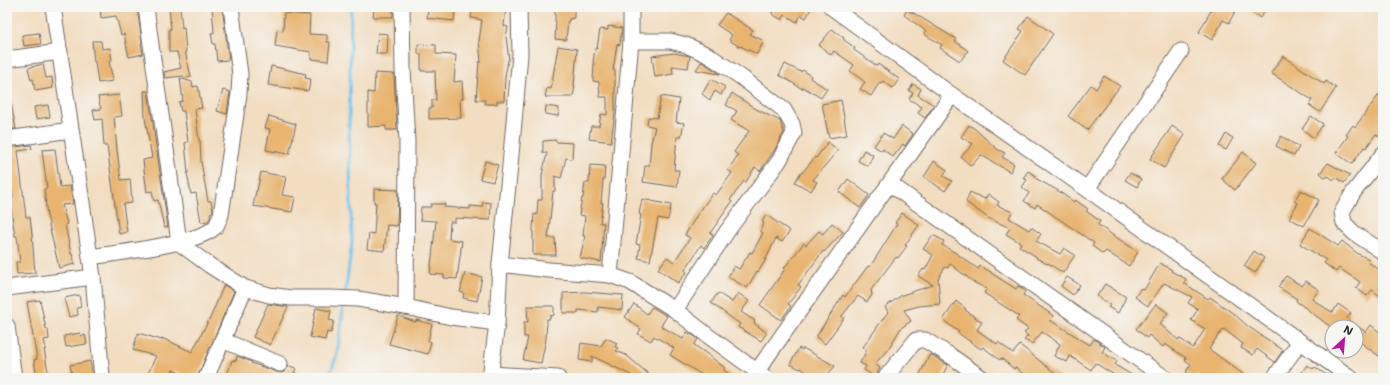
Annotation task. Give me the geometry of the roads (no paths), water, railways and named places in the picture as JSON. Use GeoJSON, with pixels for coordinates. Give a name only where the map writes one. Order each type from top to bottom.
{"type":"FeatureCollection","features":[{"type":"Feature","properties":{"kind":"street"},"geometry":{"type":"LineString","coordinates":[[53,7],[93,277],[102,378]]}},
{"type":"Feature","properties":{"kind":"street"},"geometry":{"type":"LineString","coordinates":[[146,7],[179,243],[209,265],[245,288],[269,296],[344,299],[406,307],[451,317],[497,322]]}},
{"type":"Feature","properties":{"kind":"street"},"geometry":{"type":"LineString","coordinates":[[90,257],[179,243],[209,232],[216,226],[221,215],[239,94],[240,74],[231,7]]}},
{"type":"Feature","properties":{"kind":"street"},"geometry":{"type":"LineString","coordinates":[[402,7],[408,141],[406,307]]}},
{"type":"Feature","properties":{"kind":"street"},"geometry":{"type":"LineString","coordinates":[[519,7],[520,55],[500,264],[497,322],[490,376],[558,378]]}},
{"type":"Feature","properties":{"kind":"street"},"geometry":{"type":"LineString","coordinates":[[610,275],[631,41],[631,7]]}},
{"type":"Feature","properties":{"kind":"street"},"geometry":{"type":"LineString","coordinates":[[831,7],[952,95],[1087,189],[1351,378]]}},
{"type":"Feature","properties":{"kind":"street"},"geometry":{"type":"LineString","coordinates":[[631,41],[670,41],[686,45],[708,55],[784,110],[792,124],[794,133],[779,161],[728,230],[675,310]]}},
{"type":"Feature","properties":{"kind":"street"},"geometry":{"type":"LineString","coordinates":[[7,59],[60,52]]}},
{"type":"Feature","properties":{"kind":"street"},"geometry":{"type":"LineString","coordinates":[[1087,189],[1180,52]]}},
{"type":"Feature","properties":{"kind":"street"},"geometry":{"type":"LineString","coordinates":[[500,264],[610,275],[630,282],[675,310],[706,335],[762,375],[890,184],[952,95]]}},
{"type":"Feature","properties":{"kind":"street"},"geometry":{"type":"LineString","coordinates":[[7,139],[71,130]]}},
{"type":"Feature","properties":{"kind":"street"},"geometry":{"type":"LineString","coordinates":[[1383,154],[1353,193],[1342,212],[1344,223],[1354,233],[1383,252]]}},
{"type":"Feature","properties":{"kind":"street"},"geometry":{"type":"LineString","coordinates":[[890,184],[1147,373],[1165,378]]}},
{"type":"Feature","properties":{"kind":"street"},"geometry":{"type":"LineString","coordinates":[[7,288],[93,277]]}},
{"type":"Feature","properties":{"kind":"street"},"geometry":{"type":"LineString","coordinates":[[206,378],[245,288]]}},
{"type":"Feature","properties":{"kind":"street"},"geometry":{"type":"LineString","coordinates":[[7,326],[14,378]]}},
{"type":"Feature","properties":{"kind":"street"},"geometry":{"type":"LineString","coordinates":[[222,340],[280,364]]}},
{"type":"Feature","properties":{"kind":"street"},"geometry":{"type":"LineString","coordinates":[[885,378],[916,340],[925,340],[982,378]]}},
{"type":"Feature","properties":{"kind":"street"},"geometry":{"type":"LineString","coordinates":[[1274,378],[1300,342]]}},
{"type":"Feature","properties":{"kind":"waterway"},"geometry":{"type":"LineString","coordinates":[[345,295],[352,243],[349,128],[351,7]]}},
{"type":"Feature","properties":{"kind":"waterway"},"geometry":{"type":"LineString","coordinates":[[329,378],[337,354],[344,302]]}}]}
